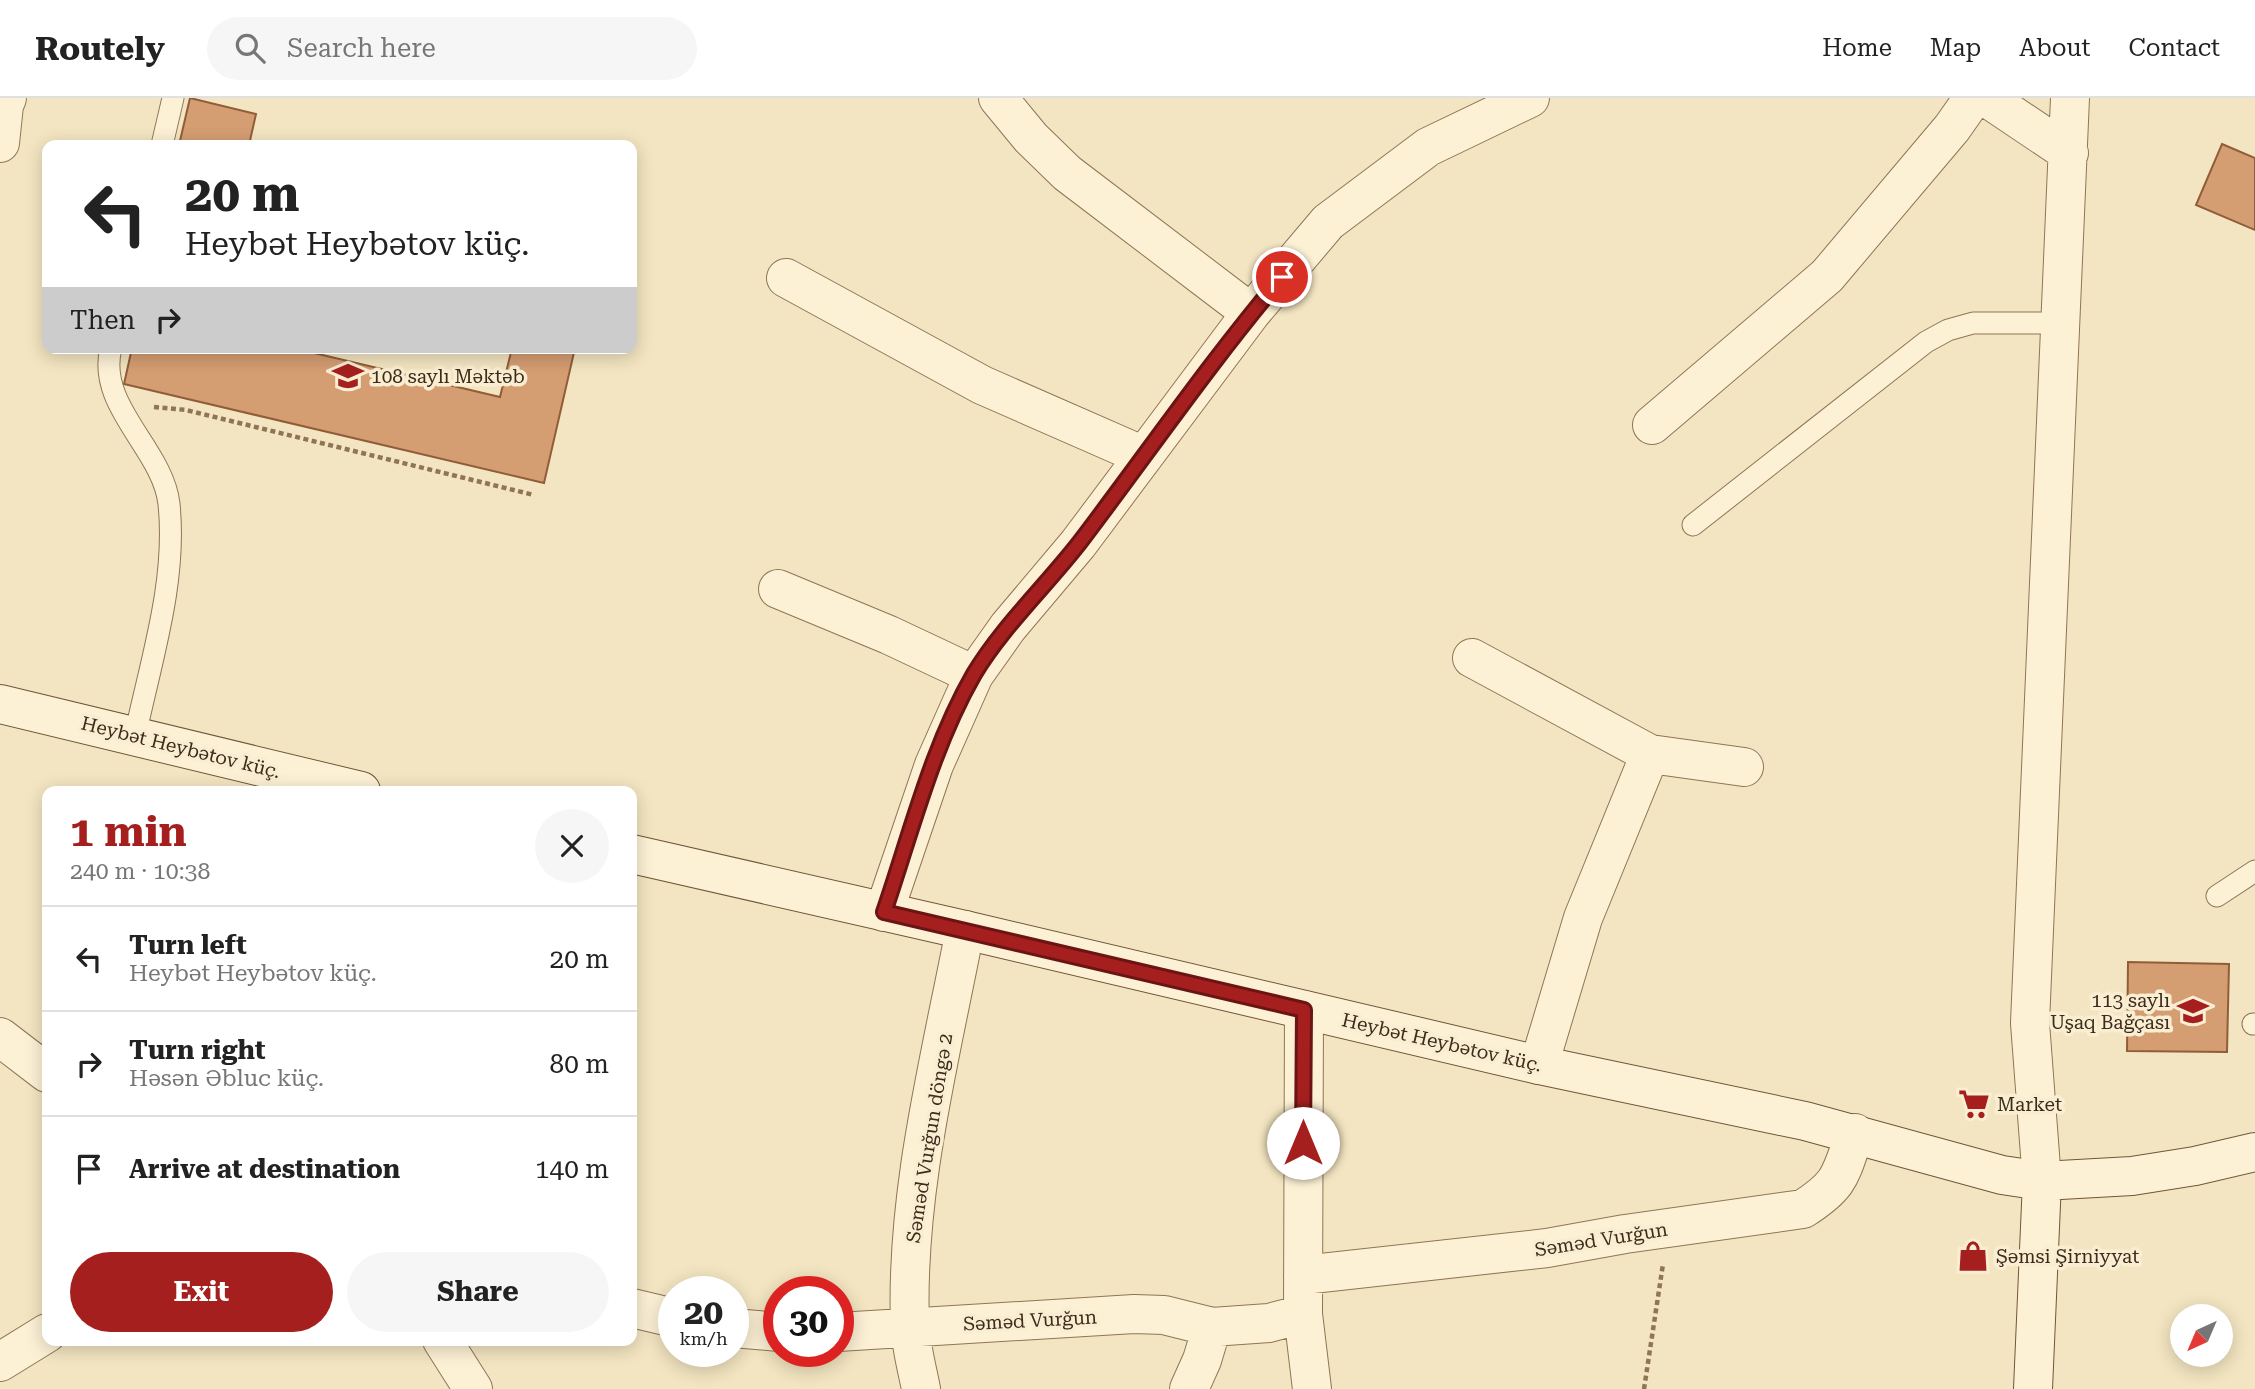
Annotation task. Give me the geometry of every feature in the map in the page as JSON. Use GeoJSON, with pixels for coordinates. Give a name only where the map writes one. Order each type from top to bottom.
{"type":"FeatureCollection","features":[{"type":"Feature","properties":{"kind":"street"},"geometry":{"type":"LineString","coordinates":[[0,143],[7,98]]}},
{"type":"Feature","properties":{"kind":"street"},"geometry":{"type":"LineString","coordinates":[[998,98],[1031,138],[1068,173],[1251,313]]}},
{"type":"Feature","properties":{"kind":"street"},"geometry":{"type":"LineString","coordinates":[[884,912],[934,765],[974,676],[991,648],[1079,544],[1251,313],[1328,222],[1428,147],[1530,98]]}},
{"type":"Feature","properties":{"kind":"street"},"geometry":{"type":"LineString","coordinates":[[1651,425],[1827,276],[1952,128],[1973,98]]}},
{"type":"Feature","properties":{"kind":"street"},"geometry":{"type":"LineString","coordinates":[[1987,98],[2069,152]]}},
{"type":"Feature","properties":{"kind":"street"},"geometry":{"type":"LineString","coordinates":[[2033,1389],[2042,1181],[2030,1023],[2070,98]]}},
{"type":"Feature","properties":{"kind":"street"},"geometry":{"type":"LineString","coordinates":[[786,278],[982,385],[1144,456]]}},
{"type":"Feature","properties":{"kind":"street"},"geometry":{"type":"LineString","coordinates":[[778,589],[889,635],[974,676]]}},
{"type":"Feature","properties":{"kind":"street"},"geometry":{"type":"LineString","coordinates":[[1472,658],[1650,754],[1744,768]]}},
{"type":"Feature","properties":{"kind":"street","name":"Heybət Heybətov küç."},"geometry":{"type":"LineString","coordinates":[[0,704],[135,736],[256,779],[317,786]]}},
{"type":"Feature","properties":{"kind":"street"},"geometry":{"type":"LineString","coordinates":[[1539,1065],[1583,918],[1650,754]]}},
{"type":"Feature","properties":{"kind":"street","name":"Heybət Heybətov küç."},"geometry":{"type":"LineString","coordinates":[[637,856],[1539,1065],[1856,1133],[1990,1172],[2042,1181],[2132,1176],[2195,1166],[2255,1152]]}},
{"type":"Feature","properties":{"kind":"street","name":"Səməd Vurğun döngə 2"},"geometry":{"type":"LineString","coordinates":[[920,1389],[910,1328],[913,1219],[965,930]]}},
{"type":"Feature","properties":{"kind":"street"},"geometry":{"type":"LineString","coordinates":[[1304,1010],[1303,1314],[1312,1389]]}},
{"type":"Feature","properties":{"kind":"street"},"geometry":{"type":"LineString","coordinates":[[0,1037],[42,1069]]}},
{"type":"Feature","properties":{"kind":"street","name":"Səməd Vurğun"},"geometry":{"type":"LineString","coordinates":[[1303,1275],[1547,1248],[1804,1209],[1826,1194],[1838,1181],[1856,1133]]}},
{"type":"Feature","properties":{"kind":"street"},"geometry":{"type":"LineString","coordinates":[[637,1308],[658,1314]]}},
{"type":"Feature","properties":{"kind":"street","name":"Səməd Vurğun"},"geometry":{"type":"LineString","coordinates":[[854,1331],[1134,1314],[1164,1315],[1212,1327],[1269,1323],[1303,1314]]}},
{"type":"Feature","properties":{"kind":"street"},"geometry":{"type":"LineString","coordinates":[[1189,1389],[1202,1360],[1212,1327]]}},
{"type":"Feature","properties":{"kind":"street"},"geometry":{"type":"LineString","coordinates":[[0,1362],[42,1336]]}},
{"type":"Feature","properties":{"kind":"street"},"geometry":{"type":"LineString","coordinates":[[446,1346],[474,1389]]}},
{"type":"Feature","properties":{"kind":"lane"},"geometry":{"type":"LineString","coordinates":[[163,140],[173,98]]}},
{"type":"Feature","properties":{"kind":"lane"},"geometry":{"type":"LineString","coordinates":[[1693,525],[1926,342],[1948,330],[1973,323],[2061,323]]}},
{"type":"Feature","properties":{"kind":"lane"},"geometry":{"type":"LineString","coordinates":[[110,354],[108,379],[161,477],[169,501],[169,578],[135,736]]}},
{"type":"Feature","properties":{"kind":"lane"},"geometry":{"type":"LineString","coordinates":[[2217,896],[2255,871]]}},
{"type":"Feature","properties":{"kind":"path"},"geometry":{"type":"LineString","coordinates":[[122,407],[186,410],[534,495]]}},
{"type":"Feature","properties":{"kind":"path"},"geometry":{"type":"LineString","coordinates":[[1644,1389],[1668,1228]]}},
{"type":"Feature","properties":{"kind":"building"},"geometry":{"type":"Polygon","coordinates":[[[190,98],[256,114],[250,140],[180,140],[190,98]]]}},
{"type":"Feature","properties":{"kind":"building"},"geometry":{"type":"Polygon","coordinates":[[[2222,144],[2255,158],[2255,230],[2196,205],[2222,144]]]}},
{"type":"Feature","properties":{"kind":"building"},"geometry":{"type":"Polygon","coordinates":[[[131,354],[318,354],[500,397],[511,354],[574,354],[544,483],[124,384],[131,354]]]}},
{"type":"Feature","properties":{"kind":"building"},"geometry":{"type":"Polygon","coordinates":[[[2128,962],[2229,964],[2227,1052],[2127,1051],[2128,962]]]}},
{"type":"Feature","properties":{"kind":"place","name":"108 saylı Məktəb"},"geometry":{"type":"Point","coordinates":[348,376]}},
{"type":"Feature","properties":{"kind":"place","name":"113 saylı Uşaq Bağçası"},"geometry":{"type":"Point","coordinates":[2193,1011]}},
{"type":"Feature","properties":{"kind":"place","name":"Market"},"geometry":{"type":"Point","coordinates":[1974,1104]}},
{"type":"Feature","properties":{"kind":"place","name":"Şəmsi Şirniyyat"},"geometry":{"type":"Point","coordinates":[1973,1256]}},
{"type":"Feature","properties":{"kind":"route"},"geometry":{"type":"LineString","coordinates":[[1282,277],[1251,313],[1079,544],[991,648],[950,725],[884,912],[1304,1010],[1303,1143]]}}]}
